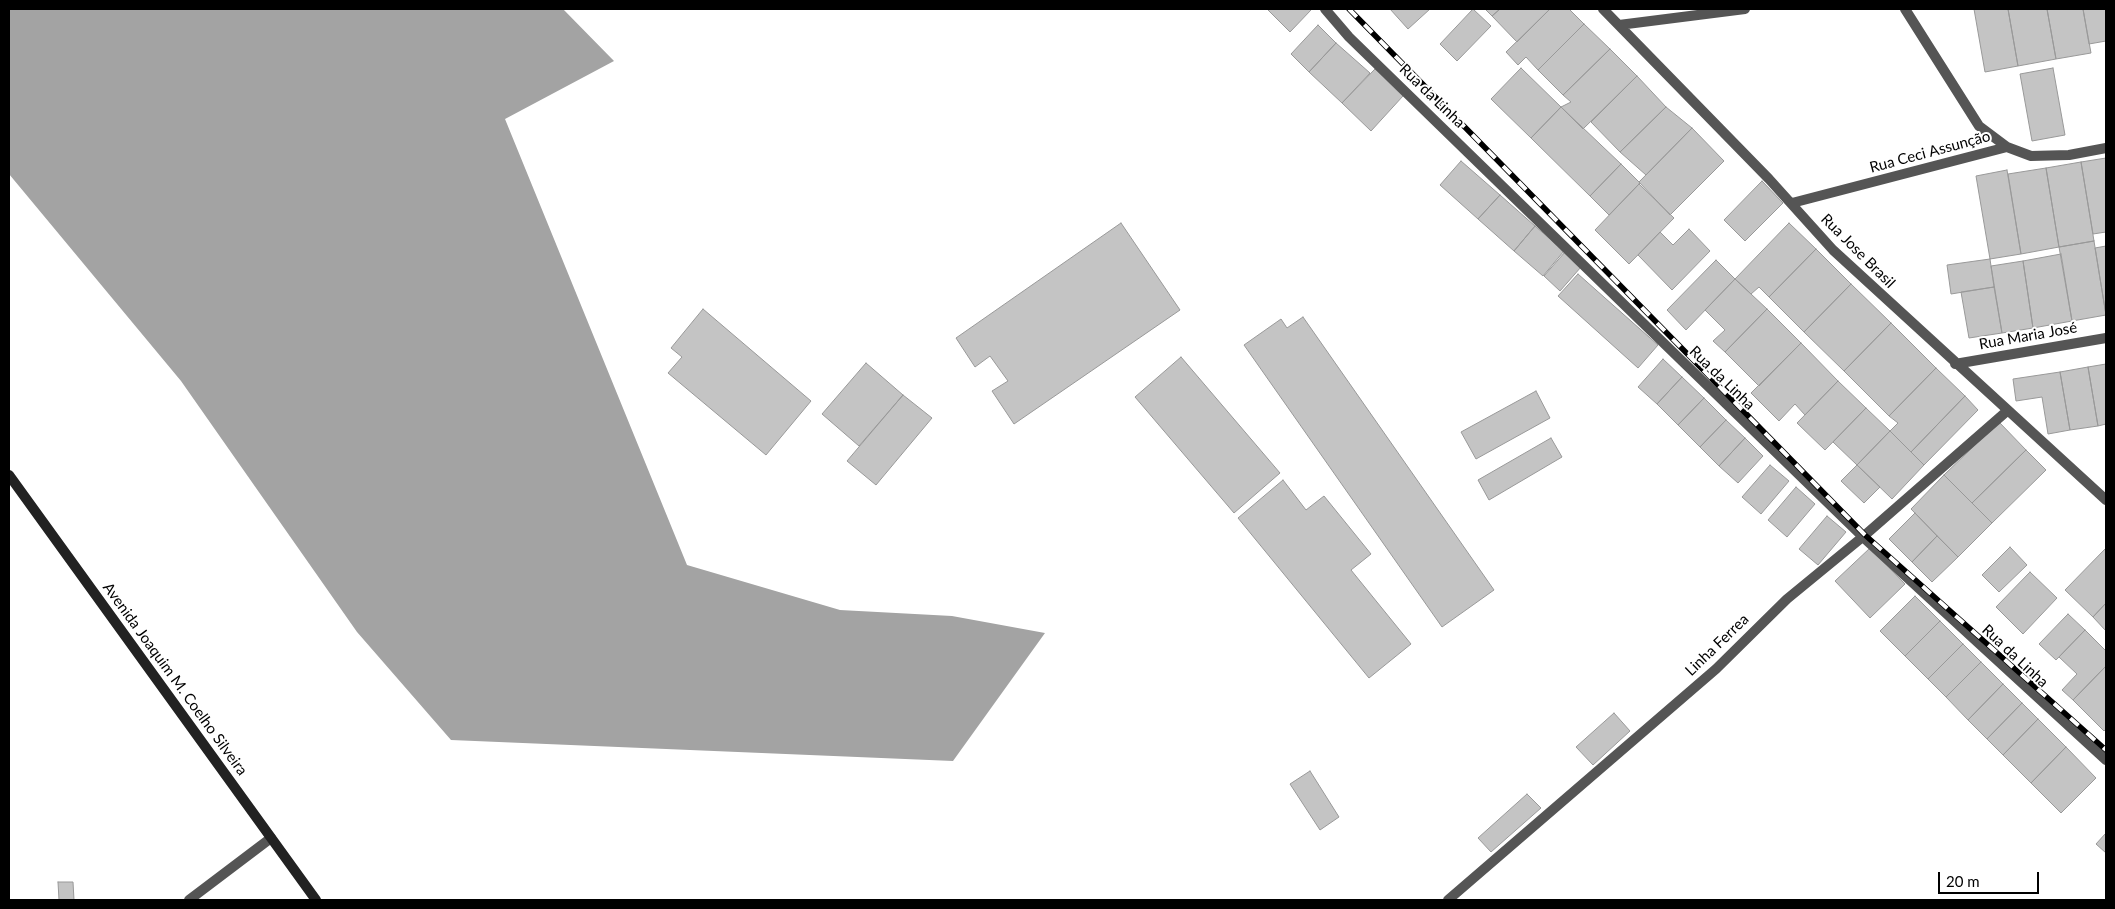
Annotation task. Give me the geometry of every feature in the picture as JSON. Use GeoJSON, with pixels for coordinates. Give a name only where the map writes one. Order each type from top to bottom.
{"type":"FeatureCollection","features":[{"type":"Feature","properties":{"kind":"main road","name":"Avenida Joaquim M. Coelho Silveira"},"geometry":{"type":"LineString","coordinates":[[9,475],[316,900]]}},
{"type":"Feature","properties":{"kind":"street","name":"Rua da Linha"},"geometry":{"type":"LineString","coordinates":[[1325,9],[1364,50],[1863,537],[2106,760]]}},
{"type":"Feature","properties":{"kind":"street","name":"Rua Jose Brasil"},"geometry":{"type":"LineString","coordinates":[[1602,9],[1619,24],[1792,203],[1833,250],[1955,364],[2106,500]]}},
{"type":"Feature","properties":{"kind":"street"},"geometry":{"type":"LineString","coordinates":[[1619,24],[1745,9]]}},
{"type":"Feature","properties":{"kind":"street"},"geometry":{"type":"LineString","coordinates":[[1905,9],[1979,126],[2007,147]]}},
{"type":"Feature","properties":{"kind":"street","name":"Rua Ceci Assunção"},"geometry":{"type":"LineString","coordinates":[[1792,203],[2007,147],[2031,156],[2069,155],[2106,148]]}},
{"type":"Feature","properties":{"kind":"street","name":"Rua Maria José"},"geometry":{"type":"LineString","coordinates":[[1955,364],[2106,338]]}},
{"type":"Feature","properties":{"kind":"street","name":"Linha Ferrea"},"geometry":{"type":"LineString","coordinates":[[1448,900],[1709,676],[1787,598],[1863,537],[2007,411]]}},
{"type":"Feature","properties":{"kind":"street"},"geometry":{"type":"LineString","coordinates":[[189,900],[271,838]]}},
{"type":"Feature","properties":{"kind":"shaded area"},"geometry":{"type":"Polygon","coordinates":[[[9,9],[563,9],[614,61],[505,119],[687,565],[840,610],[952,616],[1045,633],[953,761],[451,740],[357,632],[181,381],[9,174],[9,9]]]}},
{"type":"Feature","properties":{"kind":"building"},"geometry":{"type":"Polygon","coordinates":[[[1267,9],[1310,9],[1311,10],[1290,32],[1267,9]]]}},
{"type":"Feature","properties":{"kind":"building"},"geometry":{"type":"Polygon","coordinates":[[[1390,9],[1430,9],[1408,29],[1390,9]]]}},
{"type":"Feature","properties":{"kind":"building"},"geometry":{"type":"Polygon","coordinates":[[[1473,9],[1491,26],[1457,61],[1440,44],[1473,9]]]}},
{"type":"Feature","properties":{"kind":"building"},"geometry":{"type":"Polygon","coordinates":[[[1485,9],[1500,9],[1492,16],[1485,9]]]}},
{"type":"Feature","properties":{"kind":"building"},"geometry":{"type":"Polygon","coordinates":[[[1500,9],[1550,9],[1517,42],[1492,16],[1500,9]]]}},
{"type":"Feature","properties":{"kind":"building"},"geometry":{"type":"Polygon","coordinates":[[[1550,9],[1569,9],[1584,24],[1538,70],[1526,57],[1518,65],[1506,52],[1550,9]]]}},
{"type":"Feature","properties":{"kind":"building"},"geometry":{"type":"Polygon","coordinates":[[[1974,9],[2008,9],[2018,66],[1985,72],[1974,9]]]}},
{"type":"Feature","properties":{"kind":"building"},"geometry":{"type":"Polygon","coordinates":[[[2008,9],[2047,9],[2056,59],[2018,66],[2008,9]]]}},
{"type":"Feature","properties":{"kind":"building"},"geometry":{"type":"Polygon","coordinates":[[[2047,9],[2083,9],[2091,53],[2056,59],[2047,9]]]}},
{"type":"Feature","properties":{"kind":"building"},"geometry":{"type":"Polygon","coordinates":[[[2083,9],[2106,9],[2106,41],[2089,44],[2083,9]]]}},
{"type":"Feature","properties":{"kind":"building"},"geometry":{"type":"Polygon","coordinates":[[[1584,24],[1610,49],[1563,95],[1538,70],[1584,24]]]}},
{"type":"Feature","properties":{"kind":"building"},"geometry":{"type":"Polygon","coordinates":[[[1318,25],[1336,43],[1309,72],[1291,54],[1318,25]]]}},
{"type":"Feature","properties":{"kind":"building"},"geometry":{"type":"Polygon","coordinates":[[[1336,43],[1370,73],[1342,103],[1309,72],[1336,43]]]}},
{"type":"Feature","properties":{"kind":"building"},"geometry":{"type":"Polygon","coordinates":[[[1610,49],[1637,76],[1583,129],[1561,107],[1571,102],[1563,95],[1610,49]]]}},
{"type":"Feature","properties":{"kind":"building"},"geometry":{"type":"Polygon","coordinates":[[[1521,68],[1561,107],[1531,138],[1491,99],[1521,68]]]}},
{"type":"Feature","properties":{"kind":"building"},"geometry":{"type":"Polygon","coordinates":[[[2053,68],[2065,135],[2032,141],[2020,74],[2053,68]]]}},
{"type":"Feature","properties":{"kind":"building"},"geometry":{"type":"Polygon","coordinates":[[[1375,69],[1403,96],[1371,131],[1342,103],[1375,69]]]}},
{"type":"Feature","properties":{"kind":"building"},"geometry":{"type":"Polygon","coordinates":[[[1637,76],[1666,107],[1620,152],[1591,122],[1637,76]]]}},
{"type":"Feature","properties":{"kind":"building"},"geometry":{"type":"Polygon","coordinates":[[[1561,107],[1621,164],[1590,196],[1531,138],[1561,107]]]}},
{"type":"Feature","properties":{"kind":"building"},"geometry":{"type":"Polygon","coordinates":[[[1666,107],[1692,128],[1646,175],[1620,152],[1666,107]]]}},
{"type":"Feature","properties":{"kind":"building"},"geometry":{"type":"Polygon","coordinates":[[[1692,128],[1724,161],[1670,215],[1639,182],[1692,128]]]}},
{"type":"Feature","properties":{"kind":"building"},"geometry":{"type":"Polygon","coordinates":[[[2106,158],[2106,232],[2093,234],[2081,162],[2106,158]]]}},
{"type":"Feature","properties":{"kind":"building"},"geometry":{"type":"Polygon","coordinates":[[[1461,161],[1500,195],[1478,219],[1440,185],[1461,161]]]}},
{"type":"Feature","properties":{"kind":"building"},"geometry":{"type":"Polygon","coordinates":[[[2081,162],[2094,241],[2059,247],[2046,168],[2081,162]]]}},
{"type":"Feature","properties":{"kind":"building"},"geometry":{"type":"Polygon","coordinates":[[[1621,164],[1640,183],[1609,215],[1590,196],[1621,164]]]}},
{"type":"Feature","properties":{"kind":"building"},"geometry":{"type":"Polygon","coordinates":[[[2046,168],[2059,247],[2021,254],[2008,174],[2046,168]]]}},
{"type":"Feature","properties":{"kind":"building"},"geometry":{"type":"Polygon","coordinates":[[[2007,170],[2021,254],[1990,259],[1976,176],[2007,170]]]}},
{"type":"Feature","properties":{"kind":"building"},"geometry":{"type":"Polygon","coordinates":[[[1762,181],[1783,203],[1745,241],[1724,220],[1762,181]]]}},
{"type":"Feature","properties":{"kind":"building"},"geometry":{"type":"Polygon","coordinates":[[[1639,184],[1674,218],[1629,264],[1595,230],[1639,184]]]}},
{"type":"Feature","properties":{"kind":"building"},"geometry":{"type":"Polygon","coordinates":[[[1500,195],[1535,226],[1514,251],[1478,219],[1500,195]]]}},
{"type":"Feature","properties":{"kind":"building"},"geometry":{"type":"Polygon","coordinates":[[[1121,223],[1180,310],[1014,424],[992,391],[1008,381],[990,356],[975,367],[956,338],[1121,223]]]}},
{"type":"Feature","properties":{"kind":"building"},"geometry":{"type":"Polygon","coordinates":[[[1789,223],[1816,249],[1769,297],[1759,287],[1751,294],[1735,279],[1789,223]]]}},
{"type":"Feature","properties":{"kind":"building"},"geometry":{"type":"Polygon","coordinates":[[[1535,226],[1564,251],[1543,276],[1514,251],[1535,226]]]}},
{"type":"Feature","properties":{"kind":"building"},"geometry":{"type":"Polygon","coordinates":[[[1689,229],[1710,251],[1672,290],[1638,255],[1660,232],[1673,245],[1689,229]]]}},
{"type":"Feature","properties":{"kind":"building"},"geometry":{"type":"Polygon","coordinates":[[[2094,241],[2106,315],[2072,321],[2059,247],[2094,241]]]}},
{"type":"Feature","properties":{"kind":"building"},"geometry":{"type":"Polygon","coordinates":[[[2106,246],[2106,315],[2095,248],[2106,246]]]}},
{"type":"Feature","properties":{"kind":"building"},"geometry":{"type":"Polygon","coordinates":[[[1816,249],[1851,284],[1804,332],[1769,297],[1816,249]]]}},
{"type":"Feature","properties":{"kind":"building"},"geometry":{"type":"Polygon","coordinates":[[[1565,252],[1581,267],[1560,291],[1544,276],[1565,252]]]}},
{"type":"Feature","properties":{"kind":"building"},"geometry":{"type":"Polygon","coordinates":[[[2061,254],[2072,321],[2033,328],[2023,261],[2061,254]]]}},
{"type":"Feature","properties":{"kind":"building"},"geometry":{"type":"Polygon","coordinates":[[[1990,259],[1994,287],[1951,294],[1947,265],[1990,259]]]}},
{"type":"Feature","properties":{"kind":"building"},"geometry":{"type":"Polygon","coordinates":[[[1716,260],[1735,279],[1686,330],[1667,310],[1716,260]]]}},
{"type":"Feature","properties":{"kind":"building"},"geometry":{"type":"Polygon","coordinates":[[[2023,261],[2033,328],[2002,333],[1991,266],[2023,261]]]}},
{"type":"Feature","properties":{"kind":"building"},"geometry":{"type":"Polygon","coordinates":[[[1578,274],[1658,345],[1638,368],[1558,296],[1578,274]]]}},
{"type":"Feature","properties":{"kind":"building"},"geometry":{"type":"Polygon","coordinates":[[[1735,279],[1767,309],[1725,352],[1713,341],[1725,330],[1705,310],[1735,279]]]}},
{"type":"Feature","properties":{"kind":"building"},"geometry":{"type":"Polygon","coordinates":[[[1851,284],[1891,323],[1844,371],[1804,332],[1851,284]]]}},
{"type":"Feature","properties":{"kind":"building"},"geometry":{"type":"Polygon","coordinates":[[[1994,287],[2002,333],[1969,338],[1961,292],[1994,287]]]}},
{"type":"Feature","properties":{"kind":"building"},"geometry":{"type":"Polygon","coordinates":[[[703,309],[811,401],[766,455],[668,373],[682,357],[671,348],[703,309]]]}},
{"type":"Feature","properties":{"kind":"building"},"geometry":{"type":"Polygon","coordinates":[[[1767,309],[1801,343],[1759,386],[1725,352],[1767,309]]]}},
{"type":"Feature","properties":{"kind":"building"},"geometry":{"type":"Polygon","coordinates":[[[1303,317],[1494,590],[1442,627],[1244,345],[1281,319],[1287,328],[1303,317]]]}},
{"type":"Feature","properties":{"kind":"building"},"geometry":{"type":"Polygon","coordinates":[[[1891,323],[1936,368],[1889,416],[1844,371],[1891,323]]]}},
{"type":"Feature","properties":{"kind":"building"},"geometry":{"type":"Polygon","coordinates":[[[1801,343],[1838,381],[1805,415],[1795,404],[1779,421],[1751,393],[1801,343]]]}},
{"type":"Feature","properties":{"kind":"building"},"geometry":{"type":"Polygon","coordinates":[[[1181,357],[1280,473],[1234,513],[1135,397],[1181,357]]]}},
{"type":"Feature","properties":{"kind":"building"},"geometry":{"type":"Polygon","coordinates":[[[1663,359],[1682,377],[1657,404],[1638,387],[1663,359]]]}},
{"type":"Feature","properties":{"kind":"building"},"geometry":{"type":"Polygon","coordinates":[[[866,363],[903,395],[859,446],[822,414],[866,363]]]}},
{"type":"Feature","properties":{"kind":"building"},"geometry":{"type":"Polygon","coordinates":[[[2106,364],[2106,424],[2098,426],[2088,367],[2106,364]]]}},
{"type":"Feature","properties":{"kind":"building"},"geometry":{"type":"Polygon","coordinates":[[[2088,367],[2098,426],[2070,430],[2060,372],[2088,367]]]}},
{"type":"Feature","properties":{"kind":"building"},"geometry":{"type":"Polygon","coordinates":[[[1936,368],[1965,396],[1911,452],[1890,431],[1898,423],[1889,416],[1936,368]]]}},
{"type":"Feature","properties":{"kind":"building"},"geometry":{"type":"Polygon","coordinates":[[[2060,372],[2070,430],[2048,434],[2042,397],[2016,401],[2013,379],[2060,372]]]}},
{"type":"Feature","properties":{"kind":"building"},"geometry":{"type":"Polygon","coordinates":[[[1682,377],[1704,398],[1678,425],[1657,404],[1682,377]]]}},
{"type":"Feature","properties":{"kind":"building"},"geometry":{"type":"Polygon","coordinates":[[[1838,381],[1866,408],[1825,450],[1797,423],[1838,381]]]}},
{"type":"Feature","properties":{"kind":"building"},"geometry":{"type":"Polygon","coordinates":[[[1536,391],[1550,418],[1476,459],[1461,432],[1536,391]]]}},
{"type":"Feature","properties":{"kind":"building"},"geometry":{"type":"Polygon","coordinates":[[[903,395],[932,418],[876,485],[847,461],[903,395]]]}},
{"type":"Feature","properties":{"kind":"building"},"geometry":{"type":"Polygon","coordinates":[[[1965,396],[1978,410],[1924,465],[1911,452],[1965,396]]]}},
{"type":"Feature","properties":{"kind":"building"},"geometry":{"type":"Polygon","coordinates":[[[1704,398],[1726,420],[1700,447],[1678,425],[1704,398]]]}},
{"type":"Feature","properties":{"kind":"building"},"geometry":{"type":"Polygon","coordinates":[[[1866,408],[1890,431],[1857,465],[1833,442],[1866,408]]]}},
{"type":"Feature","properties":{"kind":"building"},"geometry":{"type":"Polygon","coordinates":[[[1726,420],[1745,438],[1719,466],[1700,447],[1726,420]]]}},
{"type":"Feature","properties":{"kind":"building"},"geometry":{"type":"Polygon","coordinates":[[[1999,422],[2026,450],[1972,503],[1944,475],[1999,422]]]}},
{"type":"Feature","properties":{"kind":"building"},"geometry":{"type":"Polygon","coordinates":[[[1890,431],[1924,465],[1892,499],[1857,465],[1890,431]]]}},
{"type":"Feature","properties":{"kind":"building"},"geometry":{"type":"Polygon","coordinates":[[[1551,438],[1562,457],[1489,500],[1478,480],[1551,438]]]}},
{"type":"Feature","properties":{"kind":"building"},"geometry":{"type":"Polygon","coordinates":[[[1745,438],[1763,456],[1738,483],[1719,466],[1745,438]]]}},
{"type":"Feature","properties":{"kind":"building"},"geometry":{"type":"Polygon","coordinates":[[[2026,450],[2046,470],[1992,523],[1972,503],[2026,450]]]}},
{"type":"Feature","properties":{"kind":"building"},"geometry":{"type":"Polygon","coordinates":[[[1770,465],[1789,481],[1761,514],[1742,497],[1770,465]]]}},
{"type":"Feature","properties":{"kind":"building"},"geometry":{"type":"Polygon","coordinates":[[[1857,465],[1880,487],[1864,503],[1841,481],[1857,465]]]}},
{"type":"Feature","properties":{"kind":"building"},"geometry":{"type":"Polygon","coordinates":[[[1944,475],[1992,523],[1958,557],[1911,509],[1944,475]]]}},
{"type":"Feature","properties":{"kind":"building"},"geometry":{"type":"Polygon","coordinates":[[[1283,480],[1306,510],[1324,496],[1371,554],[1351,570],[1411,644],[1369,678],[1238,518],[1283,480]]]}},
{"type":"Feature","properties":{"kind":"building"},"geometry":{"type":"Polygon","coordinates":[[[1796,487],[1815,504],[1787,537],[1768,520],[1796,487]]]}},
{"type":"Feature","properties":{"kind":"building"},"geometry":{"type":"Polygon","coordinates":[[[1915,513],[1937,536],[1912,562],[1889,539],[1915,513]]]}},
{"type":"Feature","properties":{"kind":"building"},"geometry":{"type":"Polygon","coordinates":[[[1827,516],[1846,532],[1818,565],[1799,549],[1827,516]]]}},
{"type":"Feature","properties":{"kind":"building"},"geometry":{"type":"Polygon","coordinates":[[[1937,536],[1958,557],[1932,582],[1912,562],[1937,536]]]}},
{"type":"Feature","properties":{"kind":"building"},"geometry":{"type":"Polygon","coordinates":[[[2010,547],[2027,565],[1999,592],[1982,575],[2010,547]]]}},
{"type":"Feature","properties":{"kind":"building"},"geometry":{"type":"Polygon","coordinates":[[[1870,548],[1905,584],[1870,618],[1835,581],[1870,548]]]}},
{"type":"Feature","properties":{"kind":"building"},"geometry":{"type":"Polygon","coordinates":[[[2106,548],[2106,603],[2093,617],[2065,590],[2106,548]]]}},
{"type":"Feature","properties":{"kind":"building"},"geometry":{"type":"Polygon","coordinates":[[[2030,572],[2057,598],[2023,634],[1996,607],[2030,572]]]}},
{"type":"Feature","properties":{"kind":"building"},"geometry":{"type":"Polygon","coordinates":[[[1915,596],[1940,621],[1905,656],[1880,631],[1915,596]]]}},
{"type":"Feature","properties":{"kind":"building"},"geometry":{"type":"Polygon","coordinates":[[[2106,603],[2106,631],[2093,617],[2106,603]]]}},
{"type":"Feature","properties":{"kind":"building"},"geometry":{"type":"Polygon","coordinates":[[[2068,614],[2085,630],[2056,660],[2039,644],[2068,614]]]}},
{"type":"Feature","properties":{"kind":"building"},"geometry":{"type":"Polygon","coordinates":[[[1940,621],[1963,644],[1928,679],[1905,656],[1940,621]]]}},
{"type":"Feature","properties":{"kind":"building"},"geometry":{"type":"Polygon","coordinates":[[[2085,630],[2106,651],[2106,666],[2073,700],[2062,690],[2077,674],[2059,657],[2085,630]]]}},
{"type":"Feature","properties":{"kind":"building"},"geometry":{"type":"Polygon","coordinates":[[[1963,644],[1981,662],[1946,697],[1928,679],[1963,644]]]}},
{"type":"Feature","properties":{"kind":"building"},"geometry":{"type":"Polygon","coordinates":[[[1981,662],[2003,684],[1968,720],[1946,697],[1981,662]]]}},
{"type":"Feature","properties":{"kind":"building"},"geometry":{"type":"Polygon","coordinates":[[[2106,666],[2106,729],[2104,731],[2073,700],[2106,666]]]}},
{"type":"Feature","properties":{"kind":"building"},"geometry":{"type":"Polygon","coordinates":[[[2003,684],[2022,703],[1987,739],[1968,720],[2003,684]]]}},
{"type":"Feature","properties":{"kind":"building"},"geometry":{"type":"Polygon","coordinates":[[[2022,703],[2038,719],[2003,755],[1987,739],[2022,703]]]}},
{"type":"Feature","properties":{"kind":"building"},"geometry":{"type":"Polygon","coordinates":[[[1614,713],[1630,731],[1593,765],[1576,747],[1614,713]]]}},
{"type":"Feature","properties":{"kind":"building"},"geometry":{"type":"Polygon","coordinates":[[[2038,719],[2066,747],[2031,783],[2003,755],[2038,719]]]}},
{"type":"Feature","properties":{"kind":"building"},"geometry":{"type":"Polygon","coordinates":[[[2066,747],[2096,778],[2061,813],[2031,783],[2066,747]]]}},
{"type":"Feature","properties":{"kind":"building"},"geometry":{"type":"Polygon","coordinates":[[[1310,771],[1339,817],[1320,830],[1290,784],[1310,771]]]}},
{"type":"Feature","properties":{"kind":"building"},"geometry":{"type":"Polygon","coordinates":[[[1527,794],[1541,808],[1491,852],[1478,838],[1527,794]]]}},
{"type":"Feature","properties":{"kind":"building"},"geometry":{"type":"Polygon","coordinates":[[[2106,833],[2106,853],[2096,844],[2106,833]]]}},
{"type":"Feature","properties":{"kind":"building"},"geometry":{"type":"Polygon","coordinates":[[[58,882],[73,882],[74,900],[59,900],[58,882]]]}},
{"type":"Feature","properties":{"kind":"railway"},"geometry":{"type":"LineString","coordinates":[[1349,9],[1865,535],[2106,750]]}}]}
